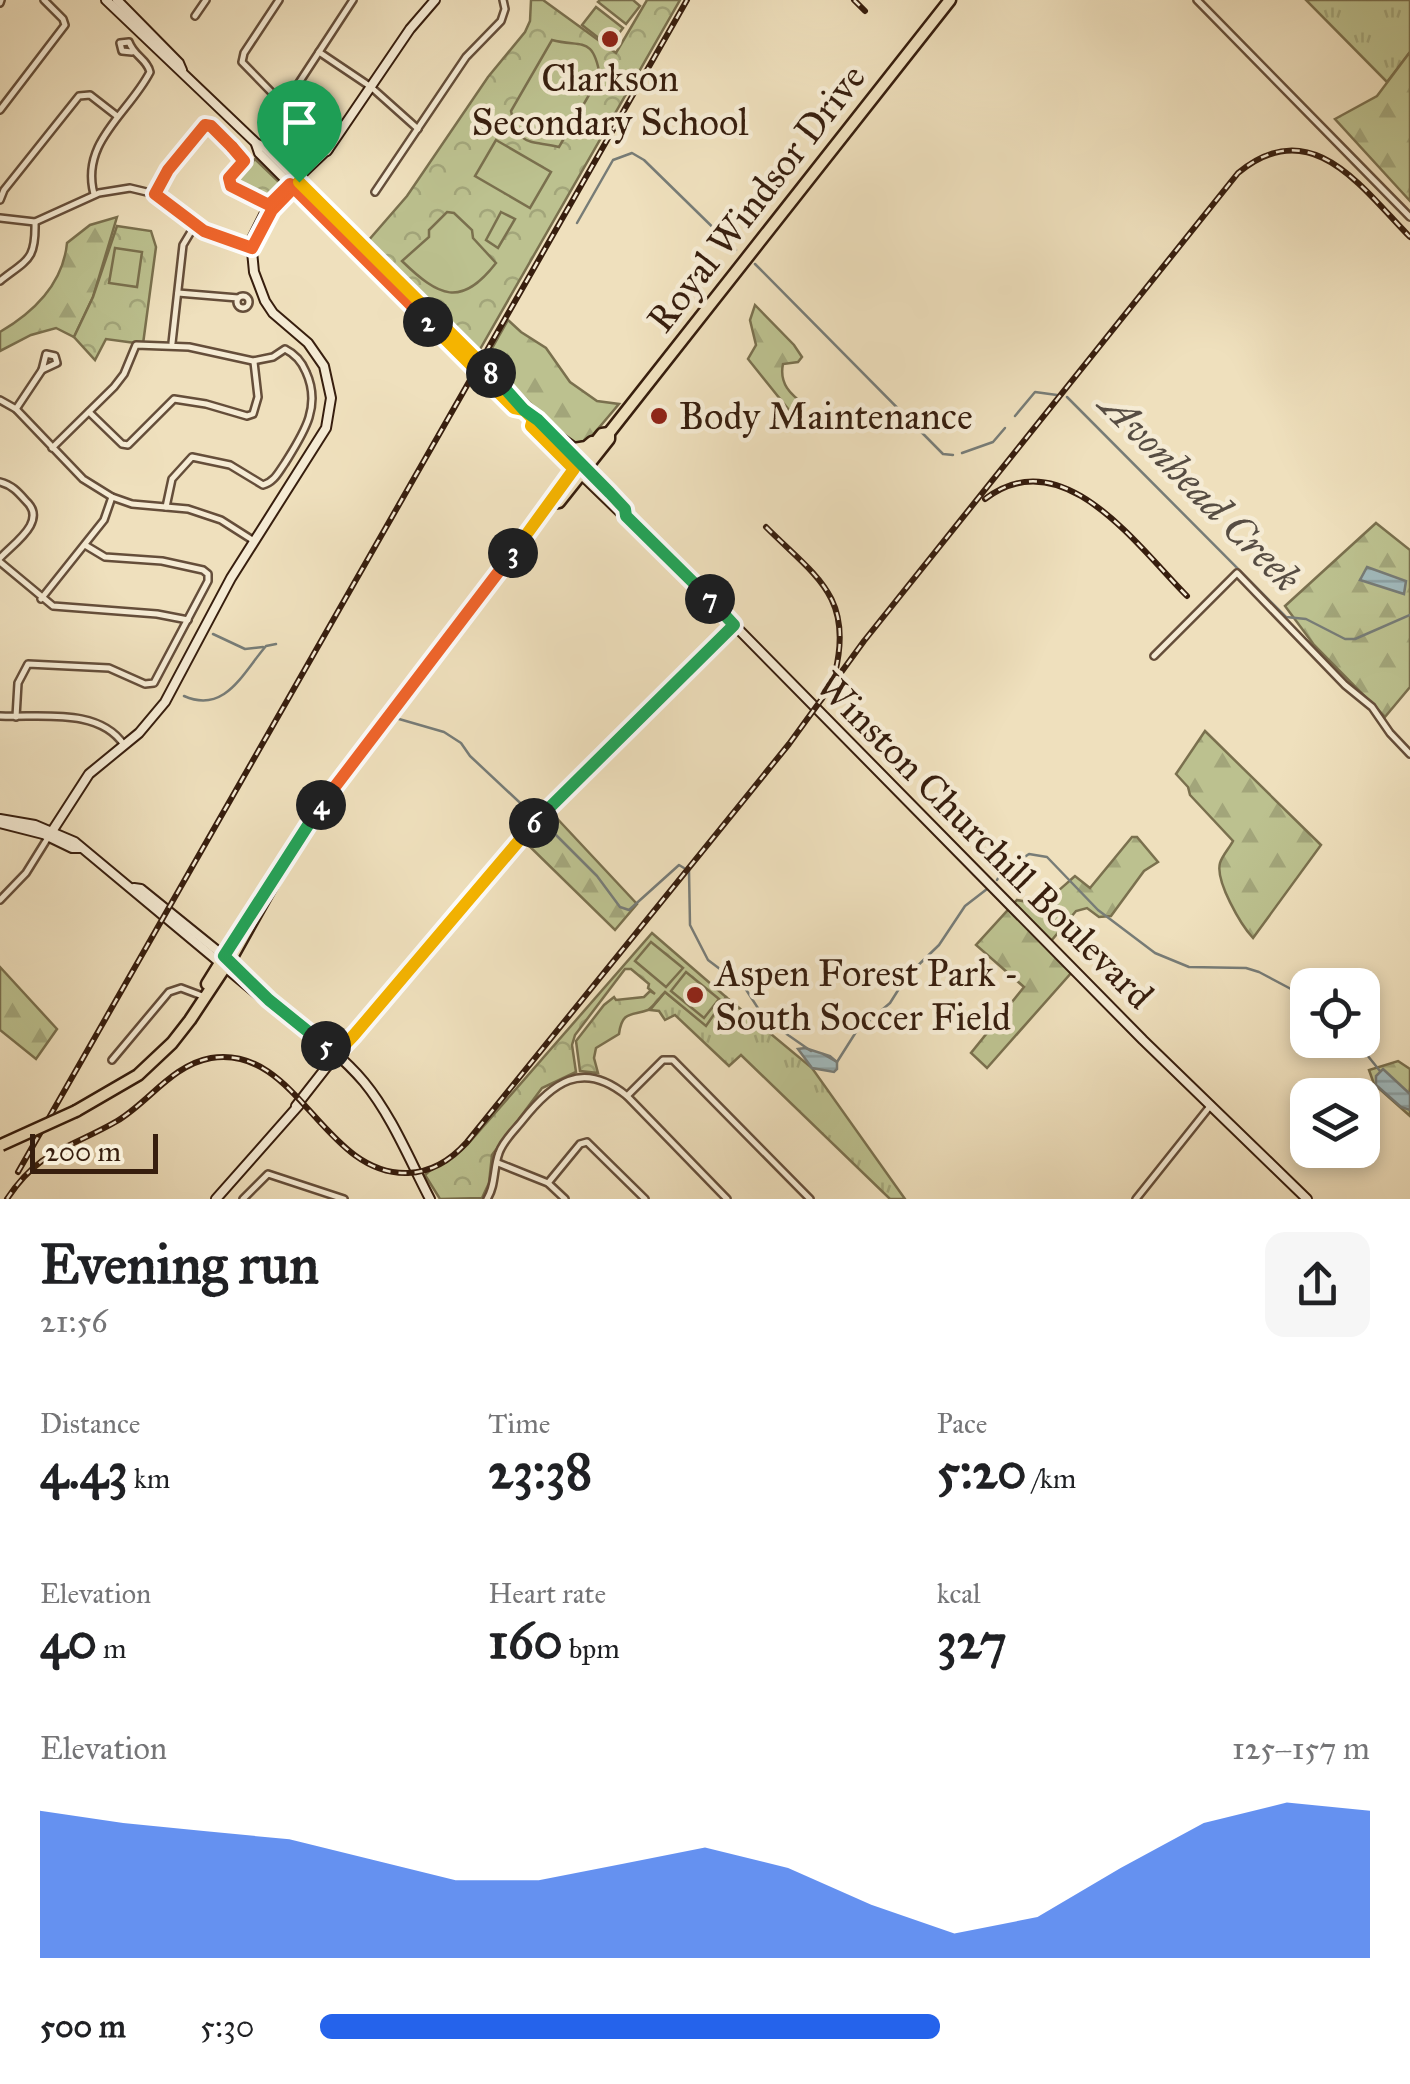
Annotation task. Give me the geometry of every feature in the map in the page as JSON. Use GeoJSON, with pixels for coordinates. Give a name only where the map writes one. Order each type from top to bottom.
{"type":"FeatureCollection","features":[{"type":"Feature","properties":{"kind":"main road","name":"Winston Churchill Boulevard"},"geometry":{"type":"LineString","coordinates":[[106,0],[122,5],[256,143],[259,153],[294,183],[514,408],[524,410],[552,434],[620,514],[1307,1199]]}},
{"type":"Feature","properties":{"kind":"main road"},"geometry":{"type":"LineString","coordinates":[[50,834],[89,774],[153,719],[165,702],[223,592],[323,436],[331,398],[328,378],[317,354],[264,301],[254,272],[255,230],[269,205],[328,149],[434,0]]}},
{"type":"Feature","properties":{"kind":"main road","name":"Royal Windsor Drive"},"geometry":{"type":"LineString","coordinates":[[0,1145],[118,1090],[155,1060],[190,1020],[258,914],[257,909],[303,830],[370,738],[551,503],[558,502],[580,468],[608,439],[605,434],[950,0]]}},
{"type":"Feature","properties":{"kind":"main road"},"geometry":{"type":"LineString","coordinates":[[252,248],[272,210],[294,183]]}},
{"type":"Feature","properties":{"kind":"main road","name":"Winston Churchill Boulevard"},"geometry":{"type":"LineString","coordinates":[[533,419],[531,426],[580,468]]}},
{"type":"Feature","properties":{"kind":"main road"},"geometry":{"type":"LineString","coordinates":[[552,434],[574,449],[586,448],[605,434]]}},
{"type":"Feature","properties":{"kind":"main road"},"geometry":{"type":"LineString","coordinates":[[216,1199],[550,805],[734,625]]}},
{"type":"Feature","properties":{"kind":"main road"},"geometry":{"type":"LineString","coordinates":[[0,821],[50,834],[81,848],[134,888],[141,889],[261,997],[337,1056],[364,1082],[379,1104],[430,1199]]}},
{"type":"Feature","properties":{"kind":"street"},"geometry":{"type":"LineString","coordinates":[[0,110],[3,100],[65,25],[44,0]]}},
{"type":"Feature","properties":{"kind":"street"},"geometry":{"type":"LineString","coordinates":[[195,16],[206,0]]}},
{"type":"Feature","properties":{"kind":"street"},"geometry":{"type":"LineString","coordinates":[[279,0],[242,62],[280,101],[289,98],[353,0]]}},
{"type":"Feature","properties":{"kind":"street"},"geometry":{"type":"LineString","coordinates":[[375,192],[466,57],[501,21],[505,9],[502,0]]}},
{"type":"Feature","properties":{"kind":"street"},"geometry":{"type":"LineString","coordinates":[[1197,0],[1410,218]]}},
{"type":"Feature","properties":{"kind":"street"},"geometry":{"type":"LineString","coordinates":[[94,194],[92,160],[117,116],[150,72],[148,64],[132,52]]}},
{"type":"Feature","properties":{"kind":"street"},"geometry":{"type":"LineString","coordinates":[[319,52],[371,87],[418,129]]}},
{"type":"Feature","properties":{"kind":"street"},"geometry":{"type":"LineString","coordinates":[[0,200],[79,96],[90,95],[117,116]]}},
{"type":"Feature","properties":{"kind":"street"},"geometry":{"type":"LineString","coordinates":[[155,194],[168,170],[208,125],[243,158],[243,164],[229,178],[231,186],[269,205]]}},
{"type":"Feature","properties":{"kind":"street"},"geometry":{"type":"LineString","coordinates":[[0,218],[35,222],[94,194],[122,188],[155,194],[195,225],[224,240],[252,248]]}},
{"type":"Feature","properties":{"kind":"street"},"geometry":{"type":"LineString","coordinates":[[0,281],[35,250],[35,222]]}},
{"type":"Feature","properties":{"kind":"street"},"geometry":{"type":"LineString","coordinates":[[172,344],[183,246],[195,225]]}},
{"type":"Feature","properties":{"kind":"street"},"geometry":{"type":"LineString","coordinates":[[178,293],[238,298]]}},
{"type":"Feature","properties":{"kind":"street"},"geometry":{"type":"LineString","coordinates":[[52,448],[124,374],[136,345],[172,344],[254,361],[287,349],[305,368],[313,406],[302,438],[268,485],[230,466],[192,457],[172,479],[166,507]]}},
{"type":"Feature","properties":{"kind":"street"},"geometry":{"type":"LineString","coordinates":[[89,412],[122,444],[128,445],[174,399],[248,416],[253,414],[258,398],[254,361]]}},
{"type":"Feature","properties":{"kind":"street"},"geometry":{"type":"LineString","coordinates":[[16,409],[42,370]]}},
{"type":"Feature","properties":{"kind":"street"},"geometry":{"type":"LineString","coordinates":[[0,400],[16,409],[83,479],[112,496],[132,504],[188,509],[213,517],[254,541]]}},
{"type":"Feature","properties":{"kind":"street"},"geometry":{"type":"LineString","coordinates":[[0,482],[10,485],[33,506],[35,514],[32,524],[0,560],[41,599],[65,609],[157,614],[188,620]]}},
{"type":"Feature","properties":{"kind":"street"},"geometry":{"type":"LineString","coordinates":[[41,599],[104,520],[112,496]]}},
{"type":"Feature","properties":{"kind":"street"},"geometry":{"type":"LineString","coordinates":[[16,717],[18,683],[28,664],[109,668],[151,684],[157,680],[208,582],[206,572],[162,560],[104,557],[86,546]]}},
{"type":"Feature","properties":{"kind":"street"},"geometry":{"type":"LineString","coordinates":[[1154,656],[1236,572],[1372,707],[1410,754]]}},
{"type":"Feature","properties":{"kind":"street"},"geometry":{"type":"LineString","coordinates":[[0,716],[92,720],[113,730],[124,744]]}},
{"type":"Feature","properties":{"kind":"street"},"geometry":{"type":"LineString","coordinates":[[0,900],[26,873],[50,834]]}},
{"type":"Feature","properties":{"kind":"street"},"geometry":{"type":"LineString","coordinates":[[112,1060],[169,992],[181,988],[206,993]]}},
{"type":"Feature","properties":{"kind":"street"},"geometry":{"type":"LineString","coordinates":[[627,1096],[663,1060],[673,1060],[810,1199]]}},
{"type":"Feature","properties":{"kind":"street"},"geometry":{"type":"LineString","coordinates":[[487,1199],[492,1193],[503,1144],[544,1092],[586,1078],[613,1085],[627,1096],[727,1199]]}},
{"type":"Feature","properties":{"kind":"street"},"geometry":{"type":"LineString","coordinates":[[1136,1199],[1210,1105]]}},
{"type":"Feature","properties":{"kind":"street"},"geometry":{"type":"LineString","coordinates":[[548,1183],[580,1144],[587,1142],[645,1199]]}},
{"type":"Feature","properties":{"kind":"street"},"geometry":{"type":"LineString","coordinates":[[497,1162],[548,1183],[564,1199]]}},
{"type":"Feature","properties":{"kind":"street"},"geometry":{"type":"LineString","coordinates":[[244,1199],[263,1176],[275,1174],[344,1199]]}},
{"type":"Feature","properties":{"kind":"green space"},"geometry":{"type":"Polygon","coordinates":[[[531,0],[543,0],[616,53],[647,0],[680,0],[479,351],[368,241],[407,196],[488,77],[525,32],[531,0]]]}},
{"type":"Feature","properties":{"kind":"green space"},"geometry":{"type":"Polygon","coordinates":[[[600,0],[633,0],[640,6],[626,24],[600,0]]]}},
{"type":"Feature","properties":{"kind":"green space"},"geometry":{"type":"Polygon","coordinates":[[[1306,0],[1410,0],[1410,52],[1387,82],[1306,0]]]}},
{"type":"Feature","properties":{"kind":"green space"},"geometry":{"type":"Polygon","coordinates":[[[596,7],[623,28],[609,46],[582,25],[596,7]]]}},
{"type":"Feature","properties":{"kind":"green space"},"geometry":{"type":"Polygon","coordinates":[[[552,40],[590,49],[600,76],[559,147],[522,137],[511,111],[552,40]]]}},
{"type":"Feature","properties":{"kind":"green space"},"geometry":{"type":"Polygon","coordinates":[[[1410,52],[1410,201],[1335,119],[1377,96],[1410,52]]]}},
{"type":"Feature","properties":{"kind":"green space"},"geometry":{"type":"Polygon","coordinates":[[[496,140],[551,172],[530,208],[475,176],[496,140]]]}},
{"type":"Feature","properties":{"kind":"green space"},"geometry":{"type":"Polygon","coordinates":[[[255,159],[281,184],[268,198],[236,181],[255,159]]]}},
{"type":"Feature","properties":{"kind":"green space"},"geometry":{"type":"Polygon","coordinates":[[[447,212],[454,213],[472,230],[473,238],[496,263],[472,287],[461,292],[427,283],[402,261],[429,237],[429,230],[447,212]]]}},
{"type":"Feature","properties":{"kind":"green space"},"geometry":{"type":"Polygon","coordinates":[[[501,212],[515,219],[498,248],[486,240],[501,212]]]}},
{"type":"Feature","properties":{"kind":"green space"},"geometry":{"type":"Polygon","coordinates":[[[117,217],[93,297],[74,337],[56,328],[31,335],[0,351],[0,332],[45,295],[60,271],[67,243],[90,225],[117,217]]]}},
{"type":"Feature","properties":{"kind":"green space"},"geometry":{"type":"Polygon","coordinates":[[[117,226],[151,231],[156,247],[143,344],[106,339],[95,360],[74,337],[93,297],[117,226]]]}},
{"type":"Feature","properties":{"kind":"green space"},"geometry":{"type":"Polygon","coordinates":[[[115,248],[142,252],[137,287],[109,283],[115,248]]]}},
{"type":"Feature","properties":{"kind":"green space"},"geometry":{"type":"Polygon","coordinates":[[[755,305],[802,357],[798,362],[783,364],[787,388],[806,405],[793,415],[748,359],[756,345],[750,320],[755,305]]]}},
{"type":"Feature","properties":{"kind":"green space"},"geometry":{"type":"Polygon","coordinates":[[[508,320],[546,348],[570,382],[597,401],[619,404],[586,443],[572,445],[486,359],[508,320]]]}},
{"type":"Feature","properties":{"kind":"green space"},"geometry":{"type":"Polygon","coordinates":[[[1376,523],[1410,550],[1410,687],[1385,717],[1314,645],[1285,606],[1376,523]]]}},
{"type":"Feature","properties":{"kind":"green space"},"geometry":{"type":"Polygon","coordinates":[[[1205,731],[1321,845],[1253,938],[1236,913],[1219,871],[1233,841],[1176,774],[1205,731]]]}},
{"type":"Feature","properties":{"kind":"green space"},"geometry":{"type":"Polygon","coordinates":[[[551,812],[637,904],[615,930],[523,840],[551,812]]]}},
{"type":"Feature","properties":{"kind":"green space"},"geometry":{"type":"Polygon","coordinates":[[[1132,837],[1137,837],[1158,862],[1144,871],[1111,916],[1099,917],[1087,908],[1076,911],[1047,946],[1072,972],[987,1068],[971,1053],[1024,987],[976,945],[1017,900],[1043,900],[1075,876],[1090,888],[1132,837]]]}},
{"type":"Feature","properties":{"kind":"green space"},"geometry":{"type":"Polygon","coordinates":[[[652,933],[726,997],[706,1026],[665,992],[648,1010],[625,1017],[619,1034],[596,1048],[598,1073],[580,1071],[576,1041],[604,1005],[614,997],[644,997],[650,991],[655,994],[631,969],[625,969],[575,1035],[572,1045],[576,1072],[542,1088],[492,1155],[489,1183],[482,1198],[440,1199],[425,1175],[468,1144],[652,933]]]}},
{"type":"Feature","properties":{"kind":"green space"},"geometry":{"type":"Polygon","coordinates":[[[651,942],[683,968],[666,987],[635,961],[651,942]]]}},
{"type":"Feature","properties":{"kind":"green space"},"geometry":{"type":"Polygon","coordinates":[[[0,967],[57,1029],[36,1059],[0,1030],[0,967]]]}},
{"type":"Feature","properties":{"kind":"green space","name":"Aspen Forest Park - South Soccer Field"},"geometry":{"type":"Polygon","coordinates":[[[686,972],[719,999],[704,1018],[671,991],[686,972]]]}},
{"type":"Feature","properties":{"kind":"green space"},"geometry":{"type":"Polygon","coordinates":[[[665,992],[706,1025],[726,997],[812,1068],[905,1199],[890,1199],[741,1055],[729,1066],[675,1015],[665,1020],[659,1011],[650,1010],[665,992]]]}},
{"type":"Feature","properties":{"kind":"green space"},"geometry":{"type":"Polygon","coordinates":[[[1398,1061],[1410,1069],[1410,1116],[1380,1089],[1380,1078],[1372,1078],[1369,1070],[1398,1061]]]}},
{"type":"Feature","properties":{"kind":"water"},"geometry":{"type":"Polygon","coordinates":[[[1367,567],[1406,581],[1404,594],[1360,580],[1367,567]]]}},
{"type":"Feature","properties":{"kind":"water"},"geometry":{"type":"Polygon","coordinates":[[[798,1049],[830,1056],[837,1062],[837,1069],[834,1072],[812,1068],[798,1049]]]}},
{"type":"Feature","properties":{"kind":"water"},"geometry":{"type":"Polygon","coordinates":[[[1383,1069],[1410,1094],[1410,1110],[1380,1089],[1380,1078],[1376,1076],[1383,1069]]]}},
{"type":"Feature","properties":{"kind":"waterway"},"geometry":{"type":"LineString","coordinates":[[577,223],[613,160],[632,153],[644,160],[736,250]]}},
{"type":"Feature","properties":{"kind":"waterway","name":"Avonhead Creek"},"geometry":{"type":"LineString","coordinates":[[755,264],[943,454],[953,455]]}},
{"type":"Feature","properties":{"kind":"waterway","name":"Avonhead Creek"},"geometry":{"type":"LineString","coordinates":[[1015,416],[1035,392],[1057,395]]}},
{"type":"Feature","properties":{"kind":"waterway","name":"Avonhead Creek"},"geometry":{"type":"LineString","coordinates":[[1067,397],[1286,617],[1306,619],[1345,639],[1355,639],[1410,615]]}},
{"type":"Feature","properties":{"kind":"waterway","name":"Avonhead Creek"},"geometry":{"type":"LineString","coordinates":[[962,453],[993,442],[1005,428]]}},
{"type":"Feature","properties":{"kind":"waterway"},"geometry":{"type":"LineString","coordinates":[[213,634],[245,649],[263,647]]}},
{"type":"Feature","properties":{"kind":"waterway"},"geometry":{"type":"LineString","coordinates":[[184,696],[211,700],[222,695],[266,646],[276,644]]}},
{"type":"Feature","properties":{"kind":"waterway"},"geometry":{"type":"LineString","coordinates":[[399,719],[444,732],[461,743],[532,814]]}},
{"type":"Feature","properties":{"kind":"waterway"},"geometry":{"type":"LineString","coordinates":[[545,824],[597,876],[620,907],[629,910],[679,865],[684,868]]}},
{"type":"Feature","properties":{"kind":"waterway"},"geometry":{"type":"LineString","coordinates":[[997,880],[1029,854],[1047,857],[1098,910],[1155,953],[1189,967],[1246,968],[1290,988]]}},
{"type":"Feature","properties":{"kind":"waterway"},"geometry":{"type":"LineString","coordinates":[[689,871],[690,925],[708,960],[745,988],[765,1019],[811,1051]]}},
{"type":"Feature","properties":{"kind":"waterway"},"geometry":{"type":"LineString","coordinates":[[823,1054],[837,1062],[856,1032],[890,1003],[907,976],[939,945],[965,906],[987,889]]}},
{"type":"Feature","properties":{"kind":"waterway"},"geometry":{"type":"LineString","coordinates":[[1370,1058],[1380,1071]]}},
{"type":"Feature","properties":{"kind":"railway"},"geometry":{"type":"LineString","coordinates":[[18,1172],[687,0]]}},
{"type":"Feature","properties":{"kind":"railway"},"geometry":{"type":"LineString","coordinates":[[854,0],[865,11]]}},
{"type":"Feature","properties":{"kind":"railway"},"geometry":{"type":"LineString","coordinates":[[7,1199],[44,1160],[117,1121],[184,1068],[211,1058],[241,1059],[267,1070],[331,1134],[354,1154],[379,1168],[417,1172],[448,1159],[467,1142],[789,744],[864,641],[1238,173],[1264,156],[1289,150],[1312,154],[1354,179],[1410,237]]}},
{"type":"Feature","properties":{"kind":"railway"},"geometry":{"type":"LineString","coordinates":[[985,499],[1014,484],[1043,482],[1070,490],[1122,528],[1187,596]]}},
{"type":"Feature","properties":{"kind":"railway"},"geometry":{"type":"LineString","coordinates":[[766,527],[814,574],[834,606],[840,647],[835,673]]}},
{"type":"Feature","properties":{"kind":"place","name":"Clarkson Secondary School"},"geometry":{"type":"Point","coordinates":[610,39]}},
{"type":"Feature","properties":{"kind":"place","name":"Body Maintenance"},"geometry":{"type":"Point","coordinates":[659,416]}},
{"type":"Feature","properties":{"kind":"place","name":"Aspen Forest Park - South Soccer Field"},"geometry":{"type":"Point","coordinates":[695,995]}},
{"type":"Feature","properties":{"kind":"route"},"geometry":{"type":"LineString","coordinates":[[299,182],[293,188],[290,191],[276,204],[252,248],[204,231],[155,194],[168,170],[202,128],[211,126],[244,161],[229,178],[231,186],[269,205],[290,184],[293,188],[514,408],[524,410],[533,419],[531,426],[574,469],[303,830],[224,956],[269,1000],[336,1054],[550,805],[734,625],[626,516],[625,509],[595,477],[299,182]]}}]}
